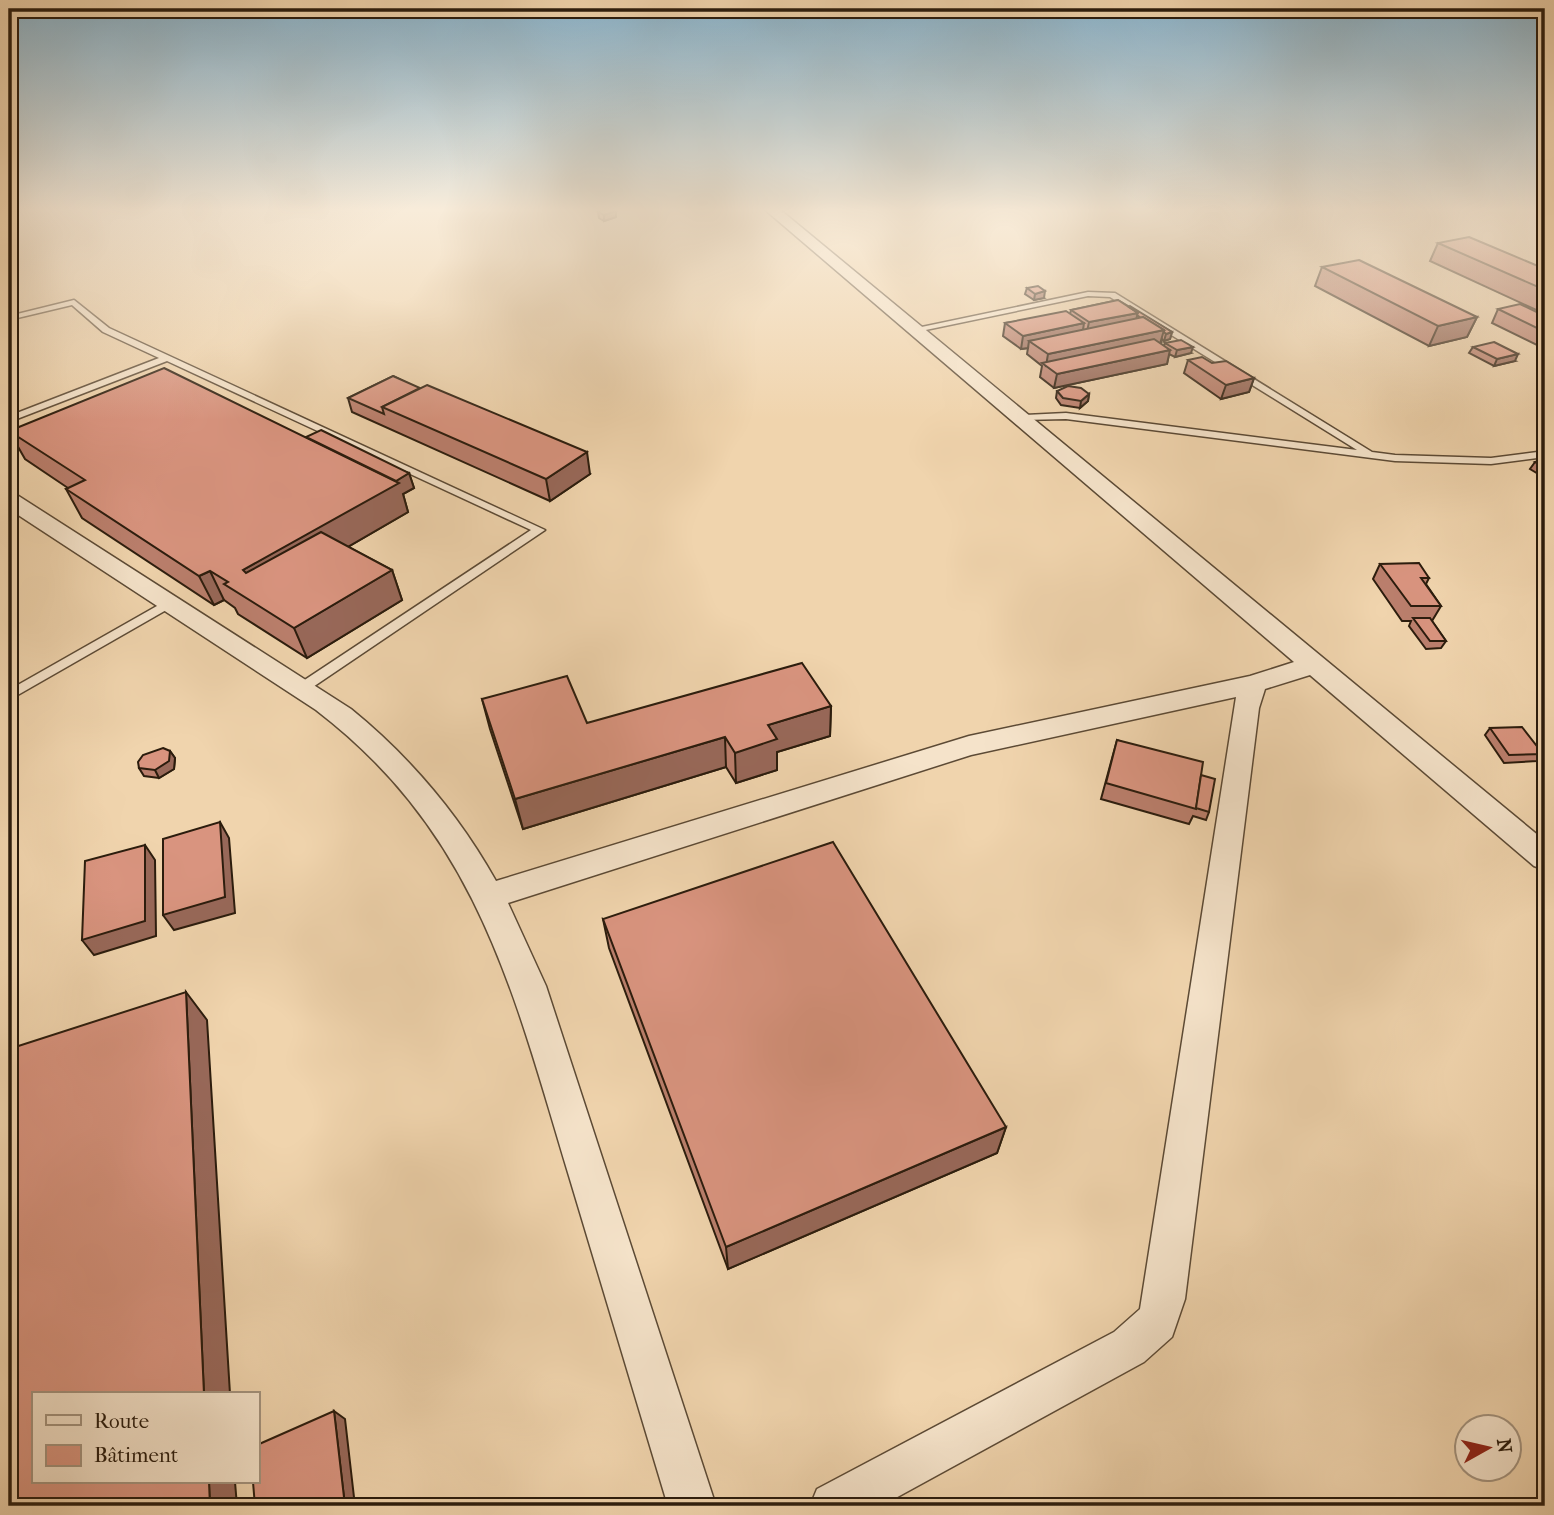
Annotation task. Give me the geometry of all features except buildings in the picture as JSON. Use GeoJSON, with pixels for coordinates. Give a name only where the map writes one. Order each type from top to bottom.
{"type":"FeatureCollection","features":[{"type":"Feature","properties":{"kind":"street"},"geometry":{"type":"LineString","coordinates":[[856,279],[1545,858]]}},
{"type":"Feature","properties":{"kind":"street"},"geometry":{"type":"LineString","coordinates":[[9,500],[302,688],[355,727],[391,762],[452,835],[490,896],[532,996],[692,1506]]}},
{"type":"Feature","properties":{"kind":"street"},"geometry":{"type":"LineString","coordinates":[[490,896],[995,739],[1253,684],[1313,665]]}},
{"type":"Feature","properties":{"kind":"street"},"geometry":{"type":"LineString","coordinates":[[834,1506],[1129,1347],[1157,1322],[1164,1299],[1246,708],[1253,684]]}},
{"type":"Feature","properties":{"kind":"lane"},"geometry":{"type":"LineString","coordinates":[[916,328],[1088,294],[1112,295],[1372,456]]}},
{"type":"Feature","properties":{"kind":"lane"},"geometry":{"type":"LineString","coordinates":[[9,318],[74,302],[107,330],[538,530],[302,688]]}},
{"type":"Feature","properties":{"kind":"lane"},"geometry":{"type":"LineString","coordinates":[[9,419],[167,358]]}},
{"type":"Feature","properties":{"kind":"lane"},"geometry":{"type":"LineString","coordinates":[[1024,418],[1066,416],[1372,456],[1483,461],[1545,454]]}},
{"type":"Feature","properties":{"kind":"lane"},"geometry":{"type":"LineString","coordinates":[[9,696],[170,602]]}}]}
